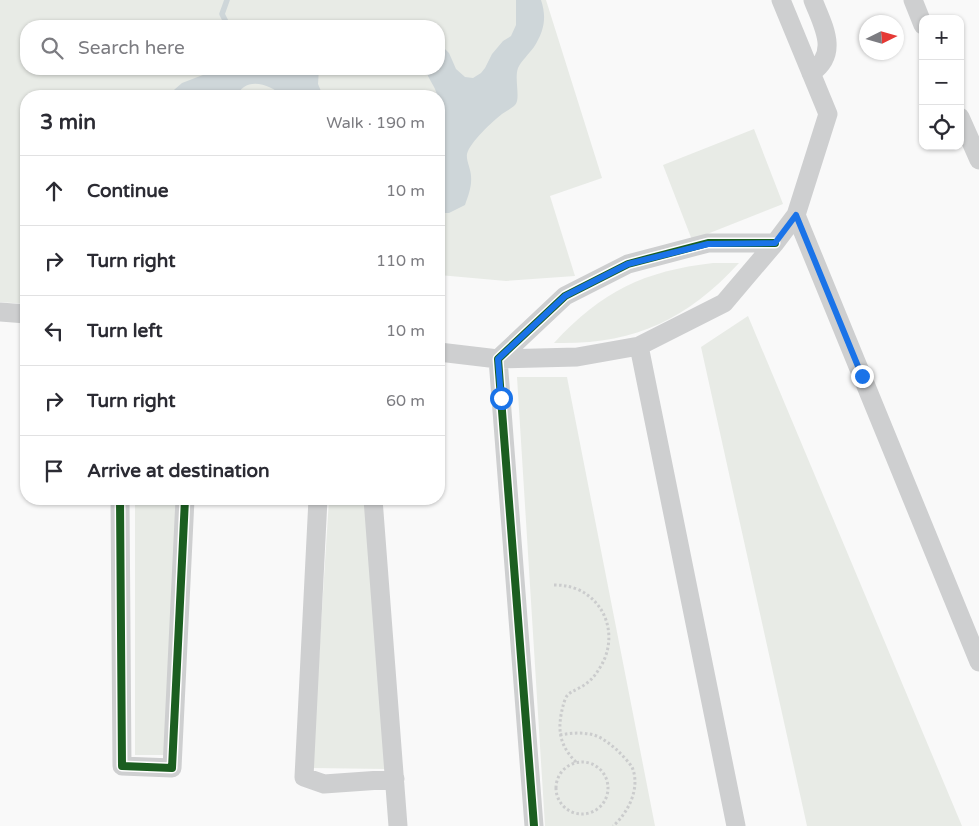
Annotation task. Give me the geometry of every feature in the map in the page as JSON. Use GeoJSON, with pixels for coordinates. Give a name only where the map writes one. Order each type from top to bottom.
{"type":"FeatureCollection","features":[{"type":"Feature","properties":{"kind":"street"},"geometry":{"type":"LineString","coordinates":[[445,353],[498,359],[577,357],[639,346],[724,302],[775,243],[796,215],[828,114],[781,0]]}},
{"type":"Feature","properties":{"kind":"street"},"geometry":{"type":"LineString","coordinates":[[811,73],[826,58],[828,43],[813,0]]}},
{"type":"Feature","properties":{"kind":"street"},"geometry":{"type":"LineString","coordinates":[[913,0],[919,15]]}},
{"type":"Feature","properties":{"kind":"street"},"geometry":{"type":"LineString","coordinates":[[964,125],[979,160]]}},
{"type":"Feature","properties":{"kind":"street"},"geometry":{"type":"LineString","coordinates":[[796,215],[979,662]]}},
{"type":"Feature","properties":{"kind":"street"},"geometry":{"type":"LineString","coordinates":[[498,359],[565,296],[628,264],[708,244],[775,243]]}},
{"type":"Feature","properties":{"kind":"street"},"geometry":{"type":"LineString","coordinates":[[0,312],[20,314]]}},
{"type":"Feature","properties":{"kind":"street"},"geometry":{"type":"LineString","coordinates":[[639,346],[736,826]]}},
{"type":"Feature","properties":{"kind":"street"},"geometry":{"type":"LineString","coordinates":[[498,359],[534,826]]}},
{"type":"Feature","properties":{"kind":"street"},"geometry":{"type":"LineString","coordinates":[[120,505],[122,766],[172,768],[185,505]]}},
{"type":"Feature","properties":{"kind":"street"},"geometry":{"type":"LineString","coordinates":[[318,505],[304,777],[324,784],[395,779]]}},
{"type":"Feature","properties":{"kind":"street"},"geometry":{"type":"LineString","coordinates":[[373,505],[398,826]]}},
{"type":"Feature","properties":{"kind":"path"},"geometry":{"type":"LineString","coordinates":[[554,585],[577,589],[588,595],[597,604],[609,629],[608,649],[599,670],[585,684],[569,693],[561,714],[560,735],[570,756],[576,762],[588,762],[596,765],[606,778],[608,794],[600,808],[593,812],[585,814],[570,812],[562,806],[558,799],[555,790],[559,773],[565,767],[576,762]]}},
{"type":"Feature","properties":{"kind":"path"},"geometry":{"type":"LineString","coordinates":[[560,735],[579,733],[599,737],[613,746],[632,768],[634,787],[630,806],[613,826]]}},
{"type":"Feature","properties":{"kind":"shaded area"},"geometry":{"type":"Polygon","coordinates":[[[0,0],[546,0],[602,178],[550,196],[575,276],[506,281],[445,276],[445,90],[20,90],[20,304],[0,302],[0,0]]]}},
{"type":"Feature","properties":{"kind":"shaded area"},"geometry":{"type":"Polygon","coordinates":[[[516,0],[541,0],[544,24],[534,47],[518,68],[517,102],[488,127],[469,149],[467,157],[471,173],[471,184],[465,205],[445,213],[445,90],[435,90],[428,75],[445,75],[445,49],[449,53],[456,69],[465,77],[473,78],[481,73],[492,54],[503,41],[511,36],[516,25],[516,0]]]}},
{"type":"Feature","properties":{"kind":"shaded area"},"geometry":{"type":"Polygon","coordinates":[[[203,75],[319,75],[318,84],[320,90],[274,90],[264,85],[253,84],[241,90],[174,90],[182,83],[203,75]]]}},
{"type":"Feature","properties":{"kind":"shaded area"},"geometry":{"type":"Polygon","coordinates":[[[754,129],[783,204],[692,240],[663,165],[754,129]]]}},
{"type":"Feature","properties":{"kind":"shaded area"},"geometry":{"type":"Polygon","coordinates":[[[713,263],[739,263],[699,300],[656,326],[608,340],[582,343],[554,343],[589,310],[607,297],[626,287],[645,278],[666,272],[713,263]]]}},
{"type":"Feature","properties":{"kind":"shaded area"},"geometry":{"type":"Polygon","coordinates":[[[748,316],[962,826],[807,826],[701,347],[748,316]]]}},
{"type":"Feature","properties":{"kind":"shaded area"},"geometry":{"type":"Polygon","coordinates":[[[517,377],[567,377],[655,826],[545,826],[517,377]]]}},
{"type":"Feature","properties":{"kind":"shaded area"},"geometry":{"type":"Polygon","coordinates":[[[135,505],[179,505],[164,755],[135,755],[135,505]]]}},
{"type":"Feature","properties":{"kind":"shaded area"},"geometry":{"type":"Polygon","coordinates":[[[329,505],[367,505],[386,769],[312,768],[329,505]]]}},
{"type":"Feature","properties":{"kind":"waterway"},"geometry":{"type":"LineString","coordinates":[[225,20],[222,14],[227,0]]}},
{"type":"Feature","properties":{"kind":"cycle path"},"geometry":{"type":"LineString","coordinates":[[534,826],[498,359],[565,296],[628,264],[708,243],[775,243]]}},
{"type":"Feature","properties":{"kind":"cycle path"},"geometry":{"type":"LineString","coordinates":[[120,505],[122,766],[172,768],[185,505]]}},
{"type":"Feature","properties":{"kind":"route"},"geometry":{"type":"LineString","coordinates":[[501,398],[498,359],[565,296],[628,264],[708,244],[775,243],[796,215],[862,376]]}}]}
